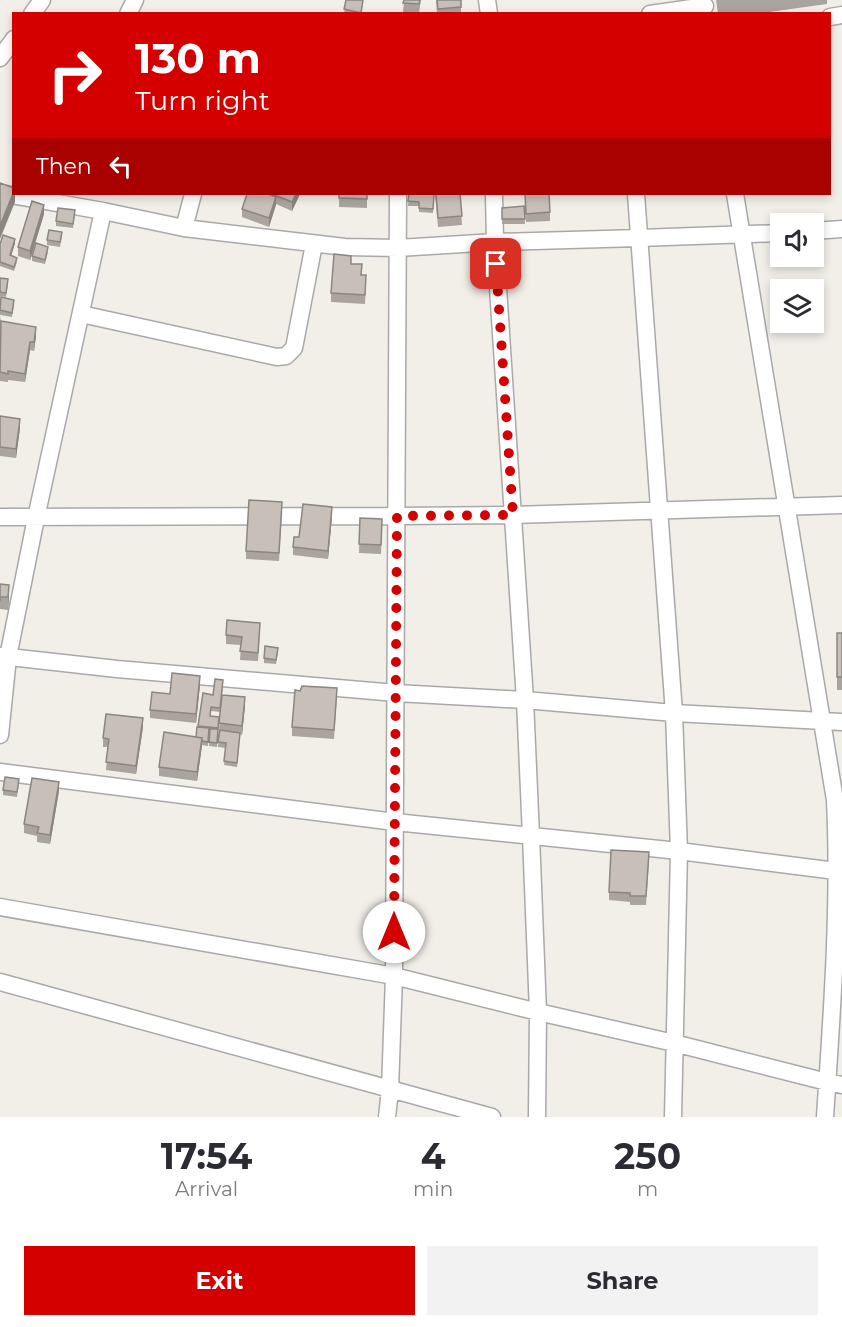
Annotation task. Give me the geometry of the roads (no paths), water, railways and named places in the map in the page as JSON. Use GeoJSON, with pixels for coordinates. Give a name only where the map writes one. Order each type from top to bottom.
{"type":"FeatureCollection","features":[{"type":"Feature","properties":{"kind":"street"},"geometry":{"type":"LineString","coordinates":[[666,12],[706,7]]}},
{"type":"Feature","properties":{"kind":"street"},"geometry":{"type":"LineString","coordinates":[[0,59],[12,42]]}},
{"type":"Feature","properties":{"kind":"street"},"geometry":{"type":"LineString","coordinates":[[0,193],[184,228],[345,247],[398,248],[495,242],[770,234]]}},
{"type":"Feature","properties":{"kind":"street"},"geometry":{"type":"LineString","coordinates":[[184,228],[193,195]]}},
{"type":"Feature","properties":{"kind":"street"},"geometry":{"type":"LineString","coordinates":[[387,1117],[394,976],[398,195]]}},
{"type":"Feature","properties":{"kind":"street"},"geometry":{"type":"LineString","coordinates":[[494,195],[495,242],[525,700],[538,1012],[537,1117]]}},
{"type":"Feature","properties":{"kind":"street"},"geometry":{"type":"LineString","coordinates":[[636,195],[674,713],[679,852],[673,1117]]}},
{"type":"Feature","properties":{"kind":"street"},"geometry":{"type":"LineString","coordinates":[[735,195],[822,720],[839,800],[836,871],[838,943],[835,1084],[825,1117]]}},
{"type":"Feature","properties":{"kind":"street"},"geometry":{"type":"LineString","coordinates":[[0,735],[4,656],[103,211]]}},
{"type":"Feature","properties":{"kind":"street"},"geometry":{"type":"LineString","coordinates":[[824,230],[842,229]]}},
{"type":"Feature","properties":{"kind":"street"},"geometry":{"type":"LineString","coordinates":[[81,314],[277,357],[286,356],[294,348],[314,244]]}},
{"type":"Feature","properties":{"kind":"street"},"geometry":{"type":"LineString","coordinates":[[0,517],[513,515],[842,505]]}},
{"type":"Feature","properties":{"kind":"street"},"geometry":{"type":"LineString","coordinates":[[4,656],[117,669],[396,693],[525,700],[674,713],[842,722]]}},
{"type":"Feature","properties":{"kind":"street"},"geometry":{"type":"LineString","coordinates":[[0,772],[395,822],[836,871]]}},
{"type":"Feature","properties":{"kind":"street"},"geometry":{"type":"LineString","coordinates":[[0,907],[394,976],[835,1084]]}},
{"type":"Feature","properties":{"kind":"street"},"geometry":{"type":"LineString","coordinates":[[0,982],[492,1117]]}}]}
